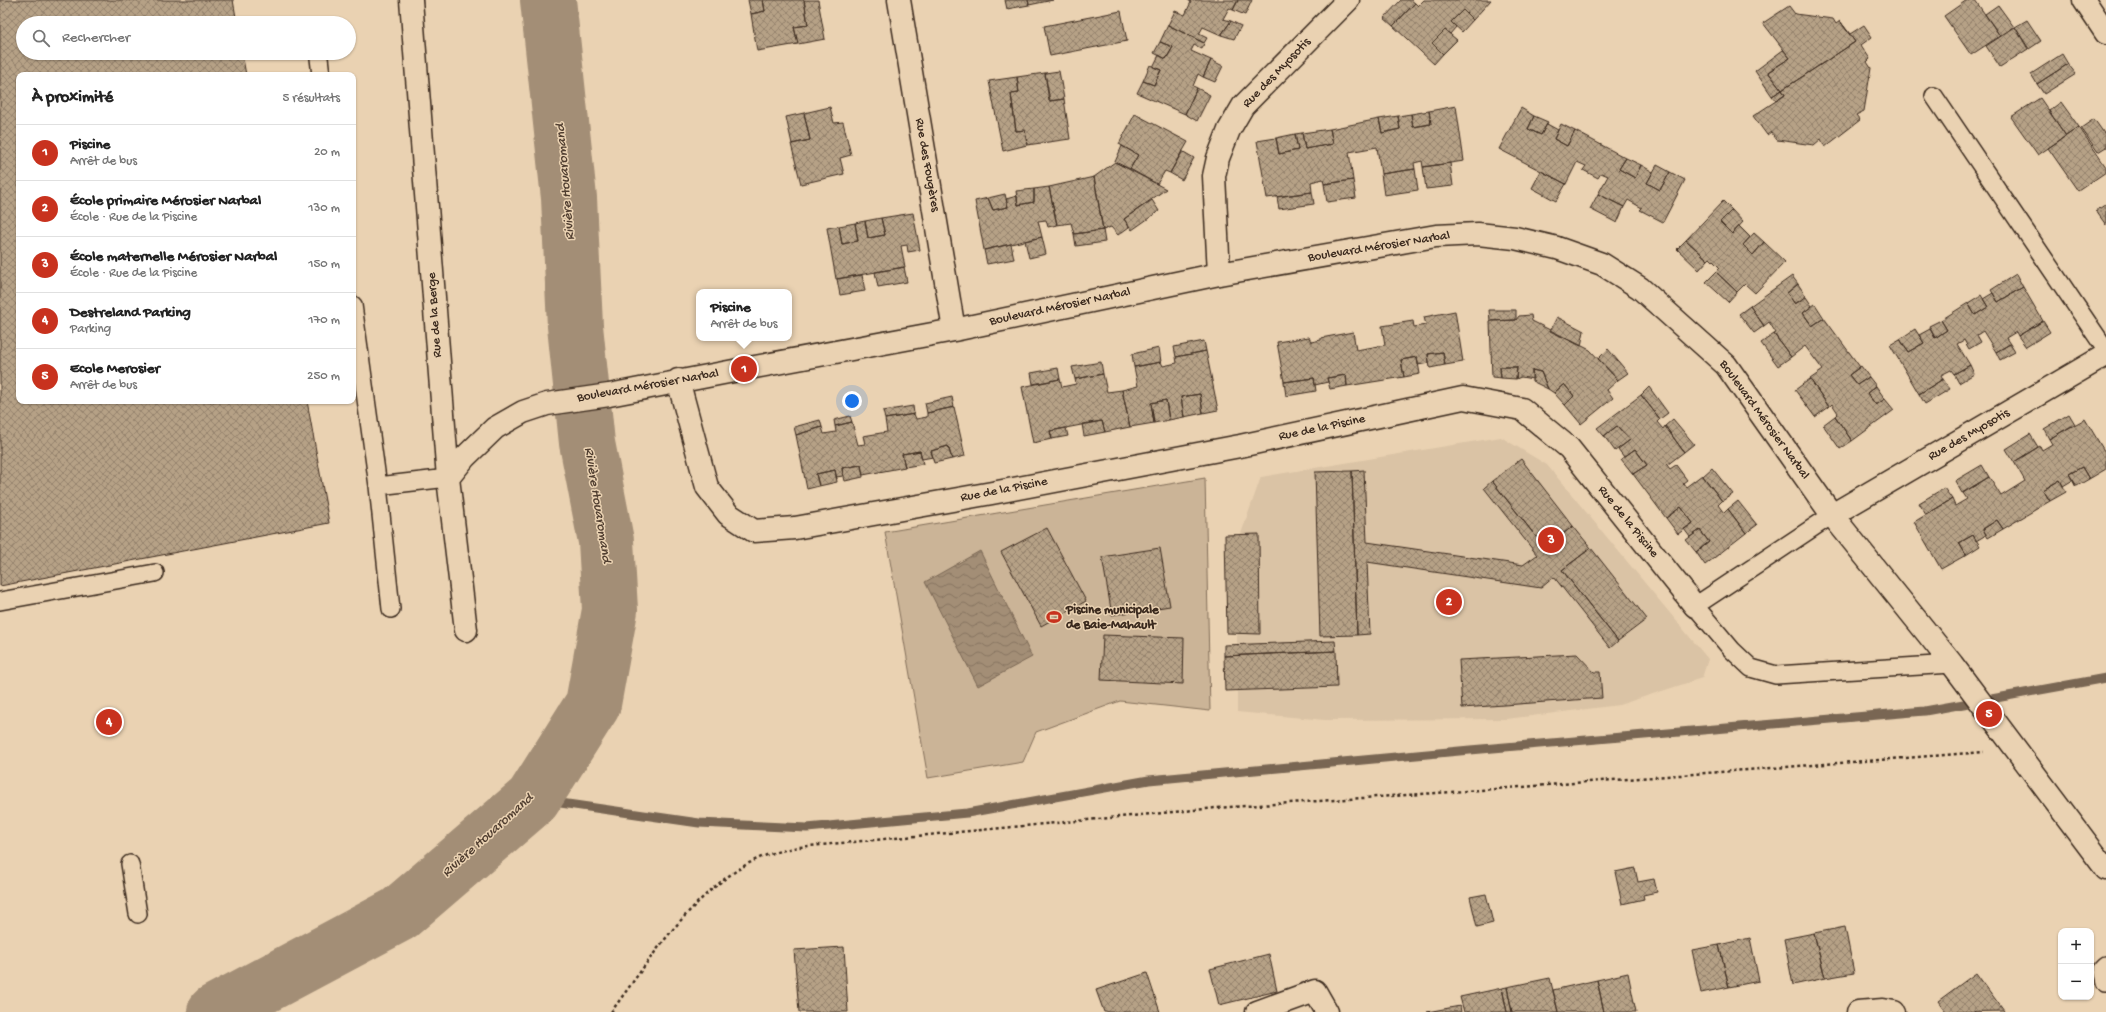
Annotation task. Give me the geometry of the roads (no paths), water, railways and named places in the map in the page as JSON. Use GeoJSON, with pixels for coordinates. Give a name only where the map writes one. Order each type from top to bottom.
{"type":"FeatureCollection","features":[{"type":"Feature","properties":{"kind":"street","name":"Rue de la Berge"},"geometry":{"type":"LineString","coordinates":[[411,0],[448,478],[466,630]]}},
{"type":"Feature","properties":{"kind":"street","name":"Rue des Fougères"},"geometry":{"type":"LineString","coordinates":[[899,0],[954,330]]}},
{"type":"Feature","properties":{"kind":"street","name":"Rue des Myosotis"},"geometry":{"type":"LineString","coordinates":[[1218,274],[1214,176],[1218,158],[1229,130],[1243,106],[1348,0]]}},
{"type":"Feature","properties":{"kind":"street"},"geometry":{"type":"LineString","coordinates":[[2084,0],[2106,33]]}},
{"type":"Feature","properties":{"kind":"street","name":"Boulevard Mérosier Narbal"},"geometry":{"type":"LineString","coordinates":[[448,478],[464,457],[495,428],[522,412],[547,404],[609,395],[678,380],[954,330],[1218,274],[1436,236],[1478,234],[1515,238],[1557,248],[1602,264],[1640,288],[1726,365],[1832,515],[1955,669],[2106,869]]}},
{"type":"Feature","properties":{"kind":"street","name":"Rue des Myosotis"},"geometry":{"type":"LineString","coordinates":[[1832,515],[2106,355]]}},
{"type":"Feature","properties":{"kind":"street","name":"Rue de la Piscine"},"geometry":{"type":"LineString","coordinates":[[678,380],[707,487],[728,514],[754,531],[795,528],[1000,492],[1240,446],[1463,398],[1522,409],[1569,448],[1695,606]]}},
{"type":"Feature","properties":{"kind":"street"},"geometry":{"type":"LineString","coordinates":[[1257,1012],[1315,991],[1327,1012]]}},
{"type":"Feature","properties":{"kind":"street"},"geometry":{"type":"LineString","coordinates":[[1858,1012],[1883,1010],[1894,1012]]}},
{"type":"Feature","properties":{"kind":"lane"},"geometry":{"type":"LineString","coordinates":[[1934,96],[2106,350]]}},
{"type":"Feature","properties":{"kind":"lane"},"geometry":{"type":"LineString","coordinates":[[356,327],[378,486],[391,609]]}},
{"type":"Feature","properties":{"kind":"lane"},"geometry":{"type":"LineString","coordinates":[[378,486],[448,478]]}},
{"type":"Feature","properties":{"kind":"lane"},"geometry":{"type":"LineString","coordinates":[[1695,606],[1832,515]]}},
{"type":"Feature","properties":{"kind":"lane"},"geometry":{"type":"LineString","coordinates":[[0,601],[155,573]]}},
{"type":"Feature","properties":{"kind":"lane","name":"Rue de la Piscine"},"geometry":{"type":"LineString","coordinates":[[1695,606],[1732,650],[1751,668],[1776,676],[1955,669]]}},
{"type":"Feature","properties":{"kind":"lane"},"geometry":{"type":"LineString","coordinates":[[130,864],[138,914]]}},
{"type":"Feature","properties":{"kind":"lane"},"geometry":{"type":"LineString","coordinates":[[2106,966],[2103,969],[2106,982]]}},
{"type":"Feature","properties":{"kind":"water"},"geometry":{"type":"Polygon","coordinates":[[[980,551],[1032,657],[978,686],[925,582],[980,551]]]}},
{"type":"Feature","properties":{"kind":"waterway","name":"Rivière Houaromand"},"geometry":{"type":"LineString","coordinates":[[215,1012],[399,914],[533,799],[593,704],[610,610],[606,541],[587,443],[575,326],[569,198],[548,0]]}},
{"type":"Feature","properties":{"kind":"waterway"},"geometry":{"type":"LineString","coordinates":[[533,799],[699,823],[807,828],[967,813],[1149,780],[1470,750],[1925,711],[2106,678]]}},
{"type":"Feature","properties":{"kind":"place","name":"Piscine"},"geometry":{"type":"Point","coordinates":[744,369]}},
{"type":"Feature","properties":{"kind":"place","name":"École maternelle Mérosier Narbal"},"geometry":{"type":"Point","coordinates":[1551,540]}},
{"type":"Feature","properties":{"kind":"place","name":"École primaire Mérosier Narbal"},"geometry":{"type":"Point","coordinates":[1449,602]}},
{"type":"Feature","properties":{"kind":"place","name":"Piscine municipale de Baie-Mahault"},"geometry":{"type":"Point","coordinates":[1054,617]}},
{"type":"Feature","properties":{"kind":"place","name":"Ecole Merosier"},"geometry":{"type":"Point","coordinates":[1989,714]}},
{"type":"Feature","properties":{"kind":"place","name":"Destreland Parking"},"geometry":{"type":"Point","coordinates":[109,722]}}]}
